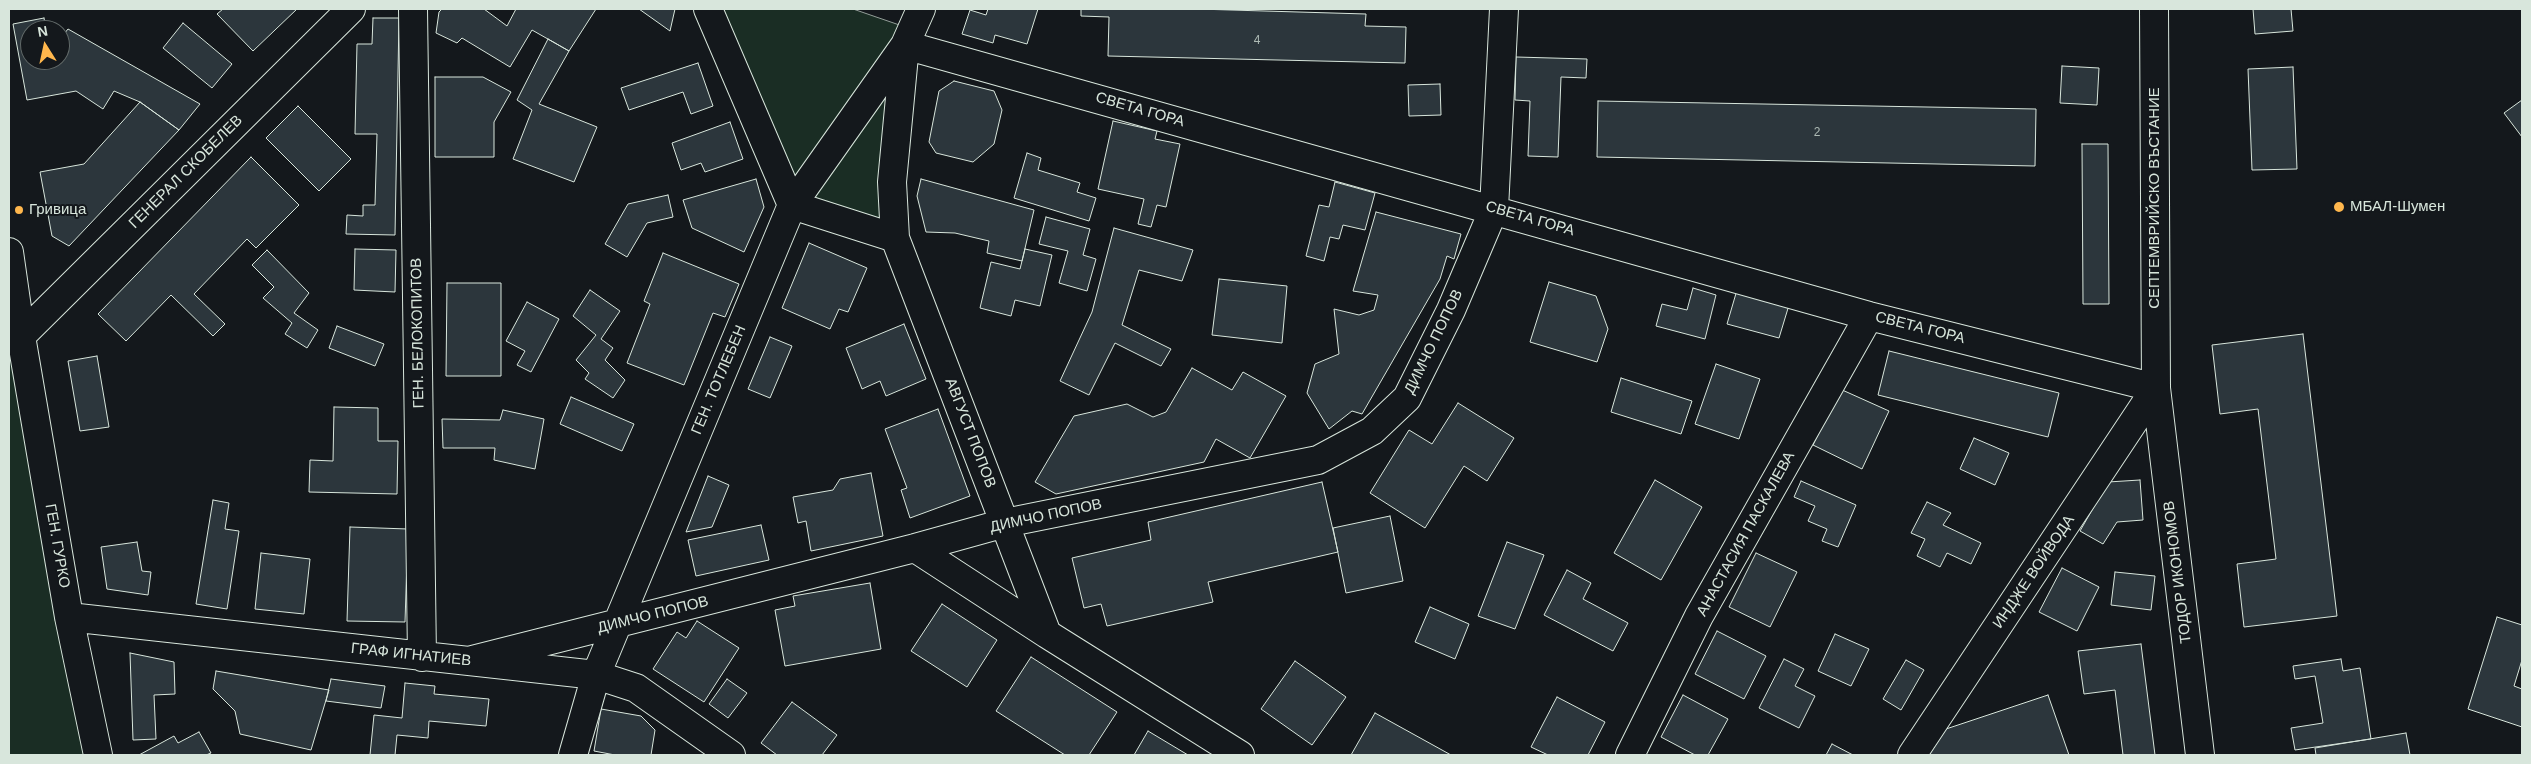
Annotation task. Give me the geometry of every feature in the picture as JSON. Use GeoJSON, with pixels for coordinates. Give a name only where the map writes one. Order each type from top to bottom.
{"type":"FeatureCollection","features":[{"type":"Feature","properties":{"kind":"street","name":"ГЕНЕРАЛ СКОБЕЛЕВ"},"geometry":{"type":"LineString","coordinates":[[21,336],[351,9]]}},
{"type":"Feature","properties":{"kind":"street","name":"ГЕН. БЕЛОКОПИТОВ"},"geometry":{"type":"LineString","coordinates":[[413,9],[422,657]]}},
{"type":"Feature","properties":{"kind":"street"},"geometry":{"type":"LineString","coordinates":[[708,9],[792,205],[895,238]]}},
{"type":"Feature","properties":{"kind":"street","name":"АВГУСТ ПОПОВ"},"geometry":{"type":"LineString","coordinates":[[922,9],[905,45],[892,182],[895,238],[1047,634]]}},
{"type":"Feature","properties":{"kind":"street"},"geometry":{"type":"LineString","coordinates":[[1494,209],[1504,9]]}},
{"type":"Feature","properties":{"kind":"street","name":"СЕПТЕМВРИЙСКО ВЪСТАНИЕ"},"geometry":{"type":"LineString","coordinates":[[2154,9],[2156,388]]}},
{"type":"Feature","properties":{"kind":"street","name":"ГЕН. ТОТЛЕБЕН"},"geometry":{"type":"LineString","coordinates":[[573,755],[596,675],[792,205],[905,45]]}},
{"type":"Feature","properties":{"kind":"street","name":"СВЕТА ГОРА"},"geometry":{"type":"LineString","coordinates":[[905,45],[1494,209],[1869,316],[2156,388]]}},
{"type":"Feature","properties":{"kind":"street","name":"ДИМЧО ПОПОВ"},"geometry":{"type":"LineString","coordinates":[[468,661],[915,548],[1005,523],[1318,460],[1372,431],[1407,398],[1452,310],[1494,209]]}},
{"type":"Feature","properties":{"kind":"street","name":"ГЕН. ГУРКО"},"geometry":{"type":"LineString","coordinates":[[9,260],[68,616],[98,755]]}},
{"type":"Feature","properties":{"kind":"street","name":"АНАСТАСИЯ ПАСКАЛЕВА"},"geometry":{"type":"LineString","coordinates":[[1630,755],[1699,616],[1869,316]]}},
{"type":"Feature","properties":{"kind":"street","name":"ИНДЖЕ ВОЙВОДА"},"geometry":{"type":"LineString","coordinates":[[1912,755],[2156,388]]}},
{"type":"Feature","properties":{"kind":"street","name":"ТОДОР ИКОНОМОВ"},"geometry":{"type":"LineString","coordinates":[[2156,388],[2200,755]]}},
{"type":"Feature","properties":{"kind":"street"},"geometry":{"type":"LineString","coordinates":[[915,548],[1047,634],[1240,755]]}},
{"type":"Feature","properties":{"kind":"street","name":"ГРАФ ИГНАТИЕВ"},"geometry":{"type":"LineString","coordinates":[[68,616],[596,675],[636,688],[731,755]]}},
{"type":"Feature","properties":{"kind":"green space"},"geometry":{"type":"Polygon","coordinates":[[[708,9],[853,9],[911,29],[895,238],[792,205],[708,9]]]}},
{"type":"Feature","properties":{"kind":"green space"},"geometry":{"type":"Polygon","coordinates":[[[9,264],[98,755],[9,755],[9,264]]]}},
{"type":"Feature","properties":{"kind":"building"},"geometry":{"type":"Polygon","coordinates":[[[223,9],[297,9],[253,51],[217,14],[223,9]]]}},
{"type":"Feature","properties":{"kind":"building"},"geometry":{"type":"Polygon","coordinates":[[[442,9],[484,9],[507,26],[516,9],[596,9],[569,51],[532,30],[510,67],[462,38],[457,43],[436,33],[439,12],[442,9]]]}},
{"type":"Feature","properties":{"kind":"building"},"geometry":{"type":"Polygon","coordinates":[[[639,9],[675,9],[670,31],[639,9]]]}},
{"type":"Feature","properties":{"kind":"building"},"geometry":{"type":"Polygon","coordinates":[[[988,9],[1038,9],[1027,44],[995,35],[993,43],[962,34],[970,10],[986,15],[988,9]]]}},
{"type":"Feature","properties":{"kind":"building"},"geometry":{"type":"Polygon","coordinates":[[[1081,9],[1197,9],[1366,14],[1365,26],[1406,27],[1405,63],[1108,56],[1109,17],[1081,16],[1081,9]]]}},
{"type":"Feature","properties":{"kind":"building"},"geometry":{"type":"Polygon","coordinates":[[[2253,9],[2291,9],[2293,31],[2255,34],[2253,9]]]}},
{"type":"Feature","properties":{"kind":"building"},"geometry":{"type":"Polygon","coordinates":[[[373,18],[399,18],[395,235],[346,234],[347,215],[363,216],[363,205],[375,205],[377,134],[355,134],[357,44],[372,44],[373,18]]]}},
{"type":"Feature","properties":{"kind":"building"},"geometry":{"type":"Polygon","coordinates":[[[20,23],[20,62],[13,24],[20,23]]]}},
{"type":"Feature","properties":{"kind":"building"},"geometry":{"type":"Polygon","coordinates":[[[183,23],[232,64],[212,88],[163,48],[183,23]]]}},
{"type":"Feature","properties":{"kind":"building"},"geometry":{"type":"Polygon","coordinates":[[[70,30],[200,104],[179,130],[140,102],[114,91],[103,109],[76,91],[27,100],[21,70],[70,70],[70,30]]]}},
{"type":"Feature","properties":{"kind":"building"},"geometry":{"type":"Polygon","coordinates":[[[548,39],[569,51],[539,104],[597,127],[574,182],[513,159],[532,110],[517,100],[548,39]]]}},
{"type":"Feature","properties":{"kind":"building"},"geometry":{"type":"Polygon","coordinates":[[[1516,57],[1587,59],[1586,78],[1561,77],[1558,157],[1528,156],[1530,101],[1515,100],[1516,57]]]}},
{"type":"Feature","properties":{"kind":"building"},"geometry":{"type":"Polygon","coordinates":[[[698,63],[713,106],[691,114],[683,92],[629,110],[621,88],[698,63]]]}},
{"type":"Feature","properties":{"kind":"building"},"geometry":{"type":"Polygon","coordinates":[[[2062,66],[2099,68],[2097,105],[2060,103],[2062,66]]]}},
{"type":"Feature","properties":{"kind":"building"},"geometry":{"type":"Polygon","coordinates":[[[2293,67],[2297,169],[2252,170],[2248,69],[2293,67]]]}},
{"type":"Feature","properties":{"kind":"building"},"geometry":{"type":"Polygon","coordinates":[[[435,77],[483,77],[511,92],[494,122],[494,157],[435,157],[435,77]]]}},
{"type":"Feature","properties":{"kind":"building"},"geometry":{"type":"Polygon","coordinates":[[[954,81],[994,91],[1002,110],[994,144],[973,162],[936,153],[929,142],[939,91],[954,81]]]}},
{"type":"Feature","properties":{"kind":"building"},"geometry":{"type":"Polygon","coordinates":[[[1440,84],[1441,115],[1409,116],[1408,85],[1440,84]]]}},
{"type":"Feature","properties":{"kind":"building"},"geometry":{"type":"Polygon","coordinates":[[[2522,100],[2522,137],[2504,113],[2522,100]]]}},
{"type":"Feature","properties":{"kind":"building"},"geometry":{"type":"Polygon","coordinates":[[[1598,101],[2036,109],[2035,166],[1597,157],[1598,101]]]}},
{"type":"Feature","properties":{"kind":"building"},"geometry":{"type":"Polygon","coordinates":[[[140,102],[179,130],[69,246],[52,236],[40,172],[84,164],[140,102]]]}},
{"type":"Feature","properties":{"kind":"building"},"geometry":{"type":"Polygon","coordinates":[[[298,106],[351,159],[319,191],[266,138],[298,106]]]}},
{"type":"Feature","properties":{"kind":"building"},"geometry":{"type":"Polygon","coordinates":[[[1113,121],[1157,131],[1155,139],[1180,144],[1166,207],[1157,205],[1151,227],[1138,224],[1144,199],[1098,189],[1113,121]]]}},
{"type":"Feature","properties":{"kind":"building"},"geometry":{"type":"Polygon","coordinates":[[[730,122],[743,159],[705,172],[701,163],[681,170],[672,143],[730,122]]]}},
{"type":"Feature","properties":{"kind":"building"},"geometry":{"type":"Polygon","coordinates":[[[2082,144],[2108,144],[2109,304],[2083,304],[2082,144]]]}},
{"type":"Feature","properties":{"kind":"building"},"geometry":{"type":"Polygon","coordinates":[[[1027,153],[1041,158],[1038,170],[1080,183],[1077,192],[1096,198],[1089,221],[1014,198],[1027,153]]]}},
{"type":"Feature","properties":{"kind":"building"},"geometry":{"type":"Polygon","coordinates":[[[251,157],[299,205],[256,248],[247,239],[194,294],[225,324],[213,336],[171,295],[126,341],[98,314],[251,157]]]}},
{"type":"Feature","properties":{"kind":"building"},"geometry":{"type":"Polygon","coordinates":[[[756,179],[764,207],[744,252],[692,228],[683,200],[756,179]]]}},
{"type":"Feature","properties":{"kind":"building"},"geometry":{"type":"Polygon","coordinates":[[[921,179],[1034,210],[1022,261],[987,253],[989,241],[955,233],[926,232],[917,196],[921,179]]]}},
{"type":"Feature","properties":{"kind":"building"},"geometry":{"type":"Polygon","coordinates":[[[1335,182],[1375,193],[1365,230],[1343,225],[1339,239],[1330,237],[1324,261],[1306,256],[1319,205],[1329,207],[1335,182]]]}},
{"type":"Feature","properties":{"kind":"building"},"geometry":{"type":"Polygon","coordinates":[[[668,195],[673,217],[647,223],[627,257],[605,244],[628,204],[668,195]]]}},
{"type":"Feature","properties":{"kind":"building"},"geometry":{"type":"Polygon","coordinates":[[[1376,212],[1461,234],[1454,259],[1447,256],[1440,279],[1362,414],[1352,411],[1329,429],[1307,393],[1315,364],[1339,354],[1334,309],[1359,315],[1374,310],[1378,295],[1353,291],[1376,212]]]}},
{"type":"Feature","properties":{"kind":"building"},"geometry":{"type":"Polygon","coordinates":[[[1046,217],[1090,229],[1083,255],[1096,259],[1087,291],[1059,283],[1068,251],[1039,244],[1046,217]]]}},
{"type":"Feature","properties":{"kind":"building"},"geometry":{"type":"Polygon","coordinates":[[[1114,228],[1193,250],[1182,281],[1139,270],[1122,325],[1171,349],[1161,366],[1115,343],[1089,395],[1060,381],[1092,312],[1114,228]]]}},
{"type":"Feature","properties":{"kind":"building"},"geometry":{"type":"Polygon","coordinates":[[[809,243],[867,268],[848,312],[839,309],[830,329],[782,308],[809,243]]]}},
{"type":"Feature","properties":{"kind":"building"},"geometry":{"type":"Polygon","coordinates":[[[355,249],[396,250],[395,292],[354,290],[355,249]]]}},
{"type":"Feature","properties":{"kind":"building"},"geometry":{"type":"Polygon","coordinates":[[[1025,249],[1052,255],[1040,306],[1015,300],[1011,316],[980,308],[991,262],[1020,269],[1025,249]]]}},
{"type":"Feature","properties":{"kind":"building"},"geometry":{"type":"Polygon","coordinates":[[[267,250],[309,293],[294,313],[318,330],[307,348],[285,334],[292,323],[263,298],[274,287],[252,265],[267,250]]]}},
{"type":"Feature","properties":{"kind":"building"},"geometry":{"type":"Polygon","coordinates":[[[663,253],[739,284],[725,317],[713,313],[684,385],[627,363],[650,304],[644,301],[663,253]]]}},
{"type":"Feature","properties":{"kind":"building"},"geometry":{"type":"Polygon","coordinates":[[[1219,279],[1287,286],[1282,343],[1212,335],[1219,279]]]}},
{"type":"Feature","properties":{"kind":"building"},"geometry":{"type":"Polygon","coordinates":[[[1549,282],[1596,296],[1608,329],[1597,362],[1530,342],[1549,282]]]}},
{"type":"Feature","properties":{"kind":"building"},"geometry":{"type":"Polygon","coordinates":[[[447,283],[501,283],[501,376],[446,376],[447,283]]]}},
{"type":"Feature","properties":{"kind":"building"},"geometry":{"type":"Polygon","coordinates":[[[1693,288],[1716,295],[1705,339],[1656,326],[1662,304],[1687,310],[1693,288]]]}},
{"type":"Feature","properties":{"kind":"building"},"geometry":{"type":"Polygon","coordinates":[[[590,290],[620,311],[601,339],[613,348],[605,360],[625,380],[613,398],[585,379],[589,373],[576,360],[596,335],[573,316],[590,290]]]}},
{"type":"Feature","properties":{"kind":"building"},"geometry":{"type":"Polygon","coordinates":[[[1737,290],[1789,305],[1779,338],[1727,324],[1737,290]]]}},
{"type":"Feature","properties":{"kind":"building"},"geometry":{"type":"Polygon","coordinates":[[[527,302],[559,319],[531,372],[517,365],[525,351],[506,341],[527,302]]]}},
{"type":"Feature","properties":{"kind":"building"},"geometry":{"type":"Polygon","coordinates":[[[904,324],[926,379],[886,396],[880,381],[862,389],[846,348],[904,324]]]}},
{"type":"Feature","properties":{"kind":"building"},"geometry":{"type":"Polygon","coordinates":[[[337,326],[384,344],[375,366],[329,348],[337,326]]]}},
{"type":"Feature","properties":{"kind":"building"},"geometry":{"type":"Polygon","coordinates":[[[2303,334],[2337,616],[2244,627],[2237,564],[2276,559],[2258,409],[2220,414],[2212,345],[2303,334]]]}},
{"type":"Feature","properties":{"kind":"building"},"geometry":{"type":"Polygon","coordinates":[[[770,337],[792,346],[770,398],[748,389],[770,337]]]}},
{"type":"Feature","properties":{"kind":"building"},"geometry":{"type":"Polygon","coordinates":[[[1889,351],[2059,393],[2048,437],[1878,395],[1889,351]]]}},
{"type":"Feature","properties":{"kind":"building"},"geometry":{"type":"Polygon","coordinates":[[[97,356],[109,427],[80,431],[68,361],[97,356]]]}},
{"type":"Feature","properties":{"kind":"building"},"geometry":{"type":"Polygon","coordinates":[[[1716,364],[1760,379],[1739,439],[1695,424],[1716,364]]]}},
{"type":"Feature","properties":{"kind":"building"},"geometry":{"type":"Polygon","coordinates":[[[1192,368],[1232,390],[1243,372],[1286,396],[1250,458],[1216,439],[1204,462],[1056,494],[1035,482],[1074,416],[1127,404],[1153,417],[1166,412],[1192,368]]]}},
{"type":"Feature","properties":{"kind":"building"},"geometry":{"type":"Polygon","coordinates":[[[1621,378],[1692,401],[1681,434],[1611,412],[1621,378]]]}},
{"type":"Feature","properties":{"kind":"building"},"geometry":{"type":"Polygon","coordinates":[[[1840,389],[1889,411],[1862,469],[1813,445],[1840,389]]]}},
{"type":"Feature","properties":{"kind":"building"},"geometry":{"type":"Polygon","coordinates":[[[571,397],[634,424],[622,451],[560,424],[571,397]]]}},
{"type":"Feature","properties":{"kind":"building"},"geometry":{"type":"Polygon","coordinates":[[[1458,403],[1514,438],[1487,481],[1464,466],[1425,528],[1370,493],[1409,430],[1432,444],[1458,403]]]}},
{"type":"Feature","properties":{"kind":"building"},"geometry":{"type":"Polygon","coordinates":[[[334,407],[378,408],[378,441],[398,441],[397,494],[309,492],[310,460],[333,461],[334,407]]]}},
{"type":"Feature","properties":{"kind":"building"},"geometry":{"type":"Polygon","coordinates":[[[938,409],[970,496],[910,518],[901,490],[907,488],[885,429],[938,409]]]}},
{"type":"Feature","properties":{"kind":"building"},"geometry":{"type":"Polygon","coordinates":[[[503,410],[544,419],[535,469],[494,460],[495,448],[443,448],[442,419],[500,420],[503,410]]]}},
{"type":"Feature","properties":{"kind":"building"},"geometry":{"type":"Polygon","coordinates":[[[1974,438],[2009,453],[1995,485],[1960,469],[1974,438]]]}},
{"type":"Feature","properties":{"kind":"building"},"geometry":{"type":"Polygon","coordinates":[[[871,473],[883,536],[811,551],[806,521],[798,523],[793,497],[833,490],[840,479],[871,473]]]}},
{"type":"Feature","properties":{"kind":"building"},"geometry":{"type":"Polygon","coordinates":[[[708,476],[729,485],[712,527],[686,532],[708,476]]]}},
{"type":"Feature","properties":{"kind":"building"},"geometry":{"type":"Polygon","coordinates":[[[1655,480],[1702,507],[1661,580],[1614,553],[1655,480]]]}},
{"type":"Feature","properties":{"kind":"building"},"geometry":{"type":"Polygon","coordinates":[[[2140,480],[2143,520],[2117,522],[2103,544],[2080,531],[2108,482],[2140,480]]]}},
{"type":"Feature","properties":{"kind":"building"},"geometry":{"type":"Polygon","coordinates":[[[1801,481],[1856,505],[1838,547],[1822,541],[1827,529],[1808,521],[1815,506],[1794,497],[1801,481]]]}},
{"type":"Feature","properties":{"kind":"building"},"geometry":{"type":"Polygon","coordinates":[[[1322,482],[1338,552],[1208,582],[1213,602],[1107,626],[1101,604],[1084,608],[1072,558],[1151,540],[1148,522],[1322,482]]]}},
{"type":"Feature","properties":{"kind":"building"},"geometry":{"type":"Polygon","coordinates":[[[213,500],[229,503],[225,529],[239,531],[227,609],[196,604],[213,500]]]}},
{"type":"Feature","properties":{"kind":"building"},"geometry":{"type":"Polygon","coordinates":[[[1927,502],[1951,513],[1943,525],[1981,543],[1971,564],[1947,553],[1940,567],[1917,556],[1925,539],[1911,533],[1927,502]]]}},
{"type":"Feature","properties":{"kind":"building"},"geometry":{"type":"Polygon","coordinates":[[[1390,516],[1403,581],[1346,593],[1333,528],[1390,516]]]}},
{"type":"Feature","properties":{"kind":"building"},"geometry":{"type":"Polygon","coordinates":[[[761,525],[769,560],[696,576],[688,540],[761,525]]]}},
{"type":"Feature","properties":{"kind":"building"},"geometry":{"type":"Polygon","coordinates":[[[350,527],[408,529],[405,622],[347,621],[350,527]]]}},
{"type":"Feature","properties":{"kind":"building"},"geometry":{"type":"Polygon","coordinates":[[[137,542],[142,571],[151,572],[148,595],[107,589],[101,547],[137,542]]]}},
{"type":"Feature","properties":{"kind":"building"},"geometry":{"type":"Polygon","coordinates":[[[1507,542],[1544,555],[1515,629],[1478,616],[1507,542]]]}},
{"type":"Feature","properties":{"kind":"building"},"geometry":{"type":"Polygon","coordinates":[[[261,553],[310,559],[304,614],[255,609],[261,553]]]}},
{"type":"Feature","properties":{"kind":"building"},"geometry":{"type":"Polygon","coordinates":[[[1756,553],[1797,572],[1770,627],[1729,607],[1756,553]]]}},
{"type":"Feature","properties":{"kind":"building"},"geometry":{"type":"Polygon","coordinates":[[[2062,568],[2099,587],[2077,631],[2039,612],[2062,568]]]}},
{"type":"Feature","properties":{"kind":"building"},"geometry":{"type":"Polygon","coordinates":[[[1567,570],[1591,583],[1583,599],[1628,623],[1613,651],[1544,615],[1567,570]]]}},
{"type":"Feature","properties":{"kind":"building"},"geometry":{"type":"Polygon","coordinates":[[[2115,572],[2155,576],[2151,610],[2111,605],[2115,572]]]}},
{"type":"Feature","properties":{"kind":"building"},"geometry":{"type":"Polygon","coordinates":[[[870,583],[881,649],[785,666],[775,610],[795,606],[793,596],[870,583]]]}},
{"type":"Feature","properties":{"kind":"building"},"geometry":{"type":"Polygon","coordinates":[[[942,604],[997,640],[967,687],[911,651],[942,604]]]}},
{"type":"Feature","properties":{"kind":"building"},"geometry":{"type":"Polygon","coordinates":[[[1430,607],[1469,624],[1455,659],[1415,642],[1430,607]]]}},
{"type":"Feature","properties":{"kind":"building"},"geometry":{"type":"Polygon","coordinates":[[[2497,617],[2522,625],[2522,660],[2514,686],[2522,689],[2522,727],[2468,709],[2497,617]]]}},
{"type":"Feature","properties":{"kind":"building"},"geometry":{"type":"Polygon","coordinates":[[[697,621],[739,648],[704,702],[653,669],[677,632],[686,638],[697,621]]]}},
{"type":"Feature","properties":{"kind":"building"},"geometry":{"type":"Polygon","coordinates":[[[1717,631],[1766,656],[1744,699],[1695,674],[1717,631]]]}},
{"type":"Feature","properties":{"kind":"building"},"geometry":{"type":"Polygon","coordinates":[[[1835,634],[1869,649],[1851,686],[1818,671],[1835,634]]]}},
{"type":"Feature","properties":{"kind":"building"},"geometry":{"type":"Polygon","coordinates":[[[2141,644],[2155,755],[2123,755],[2115,690],[2084,694],[2078,651],[2141,644]]]}},
{"type":"Feature","properties":{"kind":"building"},"geometry":{"type":"Polygon","coordinates":[[[130,653],[174,662],[175,694],[154,695],[156,739],[133,740],[130,653]]]}},
{"type":"Feature","properties":{"kind":"building"},"geometry":{"type":"Polygon","coordinates":[[[1031,657],[1117,712],[1089,755],[1065,755],[996,711],[1031,657]]]}},
{"type":"Feature","properties":{"kind":"building"},"geometry":{"type":"Polygon","coordinates":[[[1784,659],[1804,669],[1795,686],[1815,696],[1799,728],[1759,708],[1784,659]]]}},
{"type":"Feature","properties":{"kind":"building"},"geometry":{"type":"Polygon","coordinates":[[[2341,659],[2343,671],[2360,668],[2371,739],[2295,750],[2291,728],[2323,723],[2315,676],[2295,679],[2293,666],[2341,659]]]}},
{"type":"Feature","properties":{"kind":"building"},"geometry":{"type":"Polygon","coordinates":[[[1906,660],[1924,670],[1901,710],[1883,699],[1906,660]]]}},
{"type":"Feature","properties":{"kind":"building"},"geometry":{"type":"Polygon","coordinates":[[[1295,661],[1346,697],[1312,745],[1261,709],[1295,661]]]}},
{"type":"Feature","properties":{"kind":"building"},"geometry":{"type":"Polygon","coordinates":[[[216,671],[329,690],[311,750],[240,734],[235,711],[213,689],[216,671]]]}},
{"type":"Feature","properties":{"kind":"building"},"geometry":{"type":"Polygon","coordinates":[[[331,679],[385,686],[381,708],[326,701],[331,679]]]}},
{"type":"Feature","properties":{"kind":"building"},"geometry":{"type":"Polygon","coordinates":[[[727,679],[747,693],[728,718],[709,704],[727,679]]]}},
{"type":"Feature","properties":{"kind":"building"},"geometry":{"type":"Polygon","coordinates":[[[405,683],[435,686],[434,694],[489,699],[486,726],[429,721],[428,738],[397,735],[395,755],[370,755],[374,715],[402,718],[405,683]]]}},
{"type":"Feature","properties":{"kind":"building"},"geometry":{"type":"Polygon","coordinates":[[[1683,695],[1728,719],[1708,755],[1695,755],[1661,737],[1683,695]]]}},
{"type":"Feature","properties":{"kind":"building"},"geometry":{"type":"Polygon","coordinates":[[[2048,695],[2069,755],[1929,755],[1946,729],[2048,695]]]}},
{"type":"Feature","properties":{"kind":"building"},"geometry":{"type":"Polygon","coordinates":[[[1557,697],[1605,722],[1588,755],[1548,755],[1531,747],[1557,697]]]}},
{"type":"Feature","properties":{"kind":"building"},"geometry":{"type":"Polygon","coordinates":[[[792,702],[837,735],[822,755],[777,755],[761,743],[792,702]]]}},
{"type":"Feature","properties":{"kind":"building"},"geometry":{"type":"Polygon","coordinates":[[[601,709],[641,716],[655,730],[651,755],[615,755],[594,751],[601,709]]]}},
{"type":"Feature","properties":{"kind":"building"},"geometry":{"type":"Polygon","coordinates":[[[1375,713],[1451,755],[1351,755],[1375,713]]]}},
{"type":"Feature","properties":{"kind":"building"},"geometry":{"type":"Polygon","coordinates":[[[1148,731],[1188,755],[1134,755],[1148,731]]]}},
{"type":"Feature","properties":{"kind":"building"},"geometry":{"type":"Polygon","coordinates":[[[199,732],[211,753],[206,755],[139,755],[174,736],[178,743],[199,732]]]}},
{"type":"Feature","properties":{"kind":"building"},"geometry":{"type":"Polygon","coordinates":[[[2406,733],[2410,755],[2316,755],[2315,748],[2406,733]]]}},
{"type":"Feature","properties":{"kind":"building"},"geometry":{"type":"Polygon","coordinates":[[[1832,744],[1853,755],[1826,755],[1832,744]]]}},
{"type":"Feature","properties":{"kind":"place","name":"МБАЛ-Шумен"},"geometry":{"type":"Point","coordinates":[2339,207]}},
{"type":"Feature","properties":{"kind":"place","name":"Гривица"},"geometry":{"type":"Point","coordinates":[19,210]}}]}
